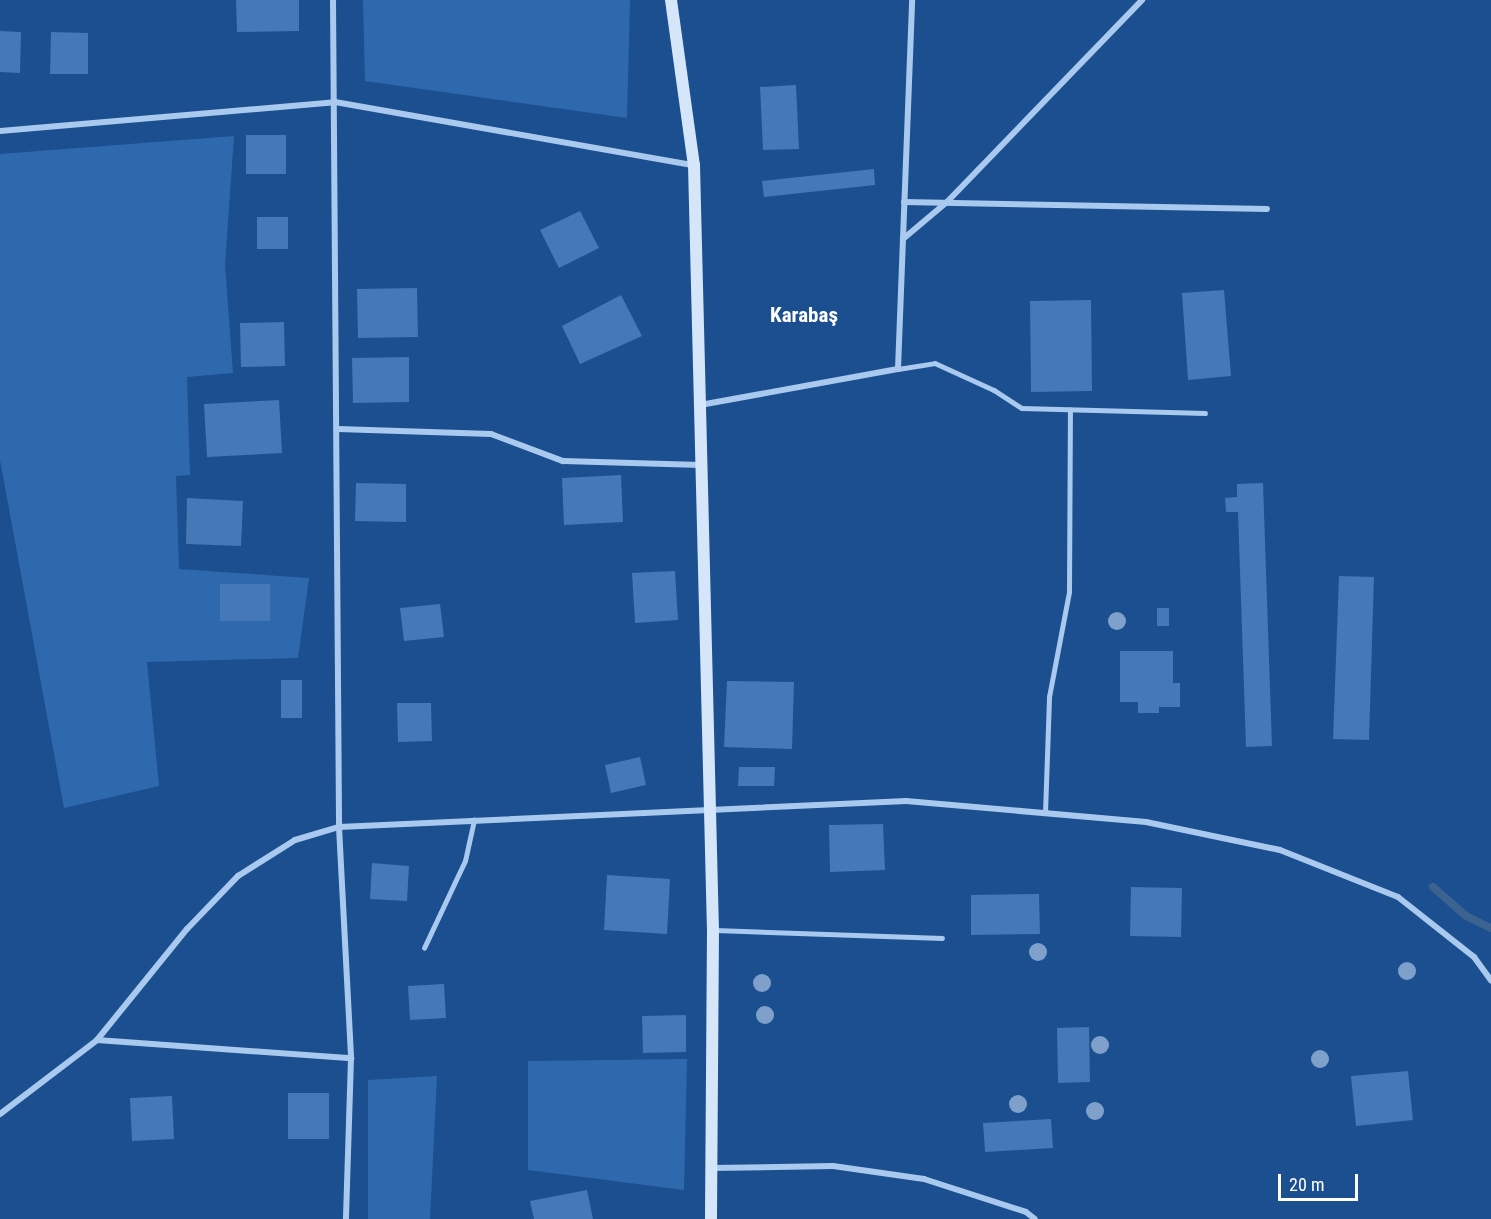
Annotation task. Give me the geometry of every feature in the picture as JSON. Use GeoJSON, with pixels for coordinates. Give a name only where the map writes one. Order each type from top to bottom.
{"type":"FeatureCollection","features":[{"type":"Feature","properties":{"kind":"street"},"geometry":{"type":"LineString","coordinates":[[333,0],[339,429],[339,827],[351,1058],[346,1219]]}},
{"type":"Feature","properties":{"kind":"street"},"geometry":{"type":"LineString","coordinates":[[671,0],[694,165],[712,930],[711,1219]]}},
{"type":"Feature","properties":{"kind":"street"},"geometry":{"type":"LineString","coordinates":[[700,405],[898,369],[912,0]]}},
{"type":"Feature","properties":{"kind":"street"},"geometry":{"type":"LineString","coordinates":[[903,239],[947,202],[1142,0]]}},
{"type":"Feature","properties":{"kind":"street"},"geometry":{"type":"LineString","coordinates":[[0,131],[334,102],[694,165]]}},
{"type":"Feature","properties":{"kind":"street"},"geometry":{"type":"LineString","coordinates":[[904,202],[1268,209]]}},
{"type":"Feature","properties":{"kind":"street"},"geometry":{"type":"LineString","coordinates":[[339,429],[491,434],[563,461],[701,465]]}},
{"type":"Feature","properties":{"kind":"street"},"geometry":{"type":"LineString","coordinates":[[0,1114],[97,1040],[186,929],[238,876],[295,840],[339,827],[906,801],[1146,822],[1280,850],[1398,897],[1474,957],[1491,980]]}},
{"type":"Feature","properties":{"kind":"street"},"geometry":{"type":"LineString","coordinates":[[97,1040],[351,1058]]}},
{"type":"Feature","properties":{"kind":"street"},"geometry":{"type":"LineString","coordinates":[[710,1168],[833,1167],[924,1179],[1026,1212],[1035,1219]]}},
{"type":"Feature","properties":{"kind":"lane"},"geometry":{"type":"LineString","coordinates":[[898,369],[935,363],[994,390],[1022,408],[1205,413]]}},
{"type":"Feature","properties":{"kind":"lane"},"geometry":{"type":"LineString","coordinates":[[1045,813],[1049,697],[1069,592],[1070,410]]}},
{"type":"Feature","properties":{"kind":"lane"},"geometry":{"type":"LineString","coordinates":[[424,948],[465,861],[474,820]]}},
{"type":"Feature","properties":{"kind":"lane"},"geometry":{"type":"LineString","coordinates":[[712,930],[942,938]]}},
{"type":"Feature","properties":{"kind":"shaded area"},"geometry":{"type":"Polygon","coordinates":[[[363,0],[630,0],[627,118],[365,81],[363,0]]]}},
{"type":"Feature","properties":{"kind":"shaded area"},"geometry":{"type":"Polygon","coordinates":[[[234,136],[225,265],[233,373],[187,377],[190,475],[176,476],[179,569],[309,578],[298,658],[147,662],[159,786],[64,808],[0,460],[0,154],[234,136]]]}},
{"type":"Feature","properties":{"kind":"shaded area"},"geometry":{"type":"Polygon","coordinates":[[[687,1059],[684,1190],[528,1170],[528,1061],[687,1059]]]}},
{"type":"Feature","properties":{"kind":"shaded area"},"geometry":{"type":"Polygon","coordinates":[[[437,1076],[430,1219],[368,1219],[368,1080],[437,1076]]]}},
{"type":"Feature","properties":{"kind":"building"},"geometry":{"type":"Polygon","coordinates":[[[236,0],[299,0],[299,31],[237,32],[236,0]]]}},
{"type":"Feature","properties":{"kind":"building"},"geometry":{"type":"Polygon","coordinates":[[[0,31],[21,32],[20,73],[0,72],[0,31]]]}},
{"type":"Feature","properties":{"kind":"building"},"geometry":{"type":"Polygon","coordinates":[[[51,32],[88,33],[88,74],[50,74],[51,32]]]}},
{"type":"Feature","properties":{"kind":"building"},"geometry":{"type":"Polygon","coordinates":[[[796,85],[799,149],[763,150],[760,87],[796,85]]]}},
{"type":"Feature","properties":{"kind":"building"},"geometry":{"type":"Polygon","coordinates":[[[246,135],[286,135],[286,174],[246,174],[246,135]]]}},
{"type":"Feature","properties":{"kind":"building"},"geometry":{"type":"Polygon","coordinates":[[[874,169],[875,185],[764,197],[762,181],[874,169]]]}},
{"type":"Feature","properties":{"kind":"building"},"geometry":{"type":"Polygon","coordinates":[[[580,211],[599,248],[559,268],[540,230],[580,211]]]}},
{"type":"Feature","properties":{"kind":"building"},"geometry":{"type":"Polygon","coordinates":[[[257,217],[288,217],[288,249],[257,249],[257,217]]]}},
{"type":"Feature","properties":{"kind":"building"},"geometry":{"type":"Polygon","coordinates":[[[417,288],[418,337],[358,338],[357,289],[417,288]]]}},
{"type":"Feature","properties":{"kind":"building"},"geometry":{"type":"Polygon","coordinates":[[[1224,290],[1231,376],[1188,380],[1182,293],[1224,290]]]}},
{"type":"Feature","properties":{"kind":"building"},"geometry":{"type":"Polygon","coordinates":[[[621,295],[642,336],[580,364],[562,326],[621,295]]]}},
{"type":"Feature","properties":{"kind":"building"},"geometry":{"type":"Polygon","coordinates":[[[1091,300],[1092,391],[1031,392],[1030,301],[1091,300]]]}},
{"type":"Feature","properties":{"kind":"building"},"geometry":{"type":"Polygon","coordinates":[[[284,322],[285,366],[241,367],[240,323],[284,322]]]}},
{"type":"Feature","properties":{"kind":"building"},"geometry":{"type":"Polygon","coordinates":[[[409,357],[409,402],[353,403],[352,358],[409,357]]]}},
{"type":"Feature","properties":{"kind":"building"},"geometry":{"type":"Polygon","coordinates":[[[279,400],[282,453],[207,457],[204,404],[279,400]]]}},
{"type":"Feature","properties":{"kind":"building"},"geometry":{"type":"Polygon","coordinates":[[[621,475],[623,522],[564,525],[562,478],[621,475]]]}},
{"type":"Feature","properties":{"kind":"building"},"geometry":{"type":"Polygon","coordinates":[[[356,483],[406,484],[406,522],[355,521],[356,483]]]}},
{"type":"Feature","properties":{"kind":"building"},"geometry":{"type":"Polygon","coordinates":[[[1263,483],[1272,746],[1246,747],[1238,512],[1226,512],[1225,498],[1237,497],[1237,484],[1263,483]]]}},
{"type":"Feature","properties":{"kind":"building"},"geometry":{"type":"Polygon","coordinates":[[[187,498],[243,501],[241,546],[186,544],[187,498]]]}},
{"type":"Feature","properties":{"kind":"building"},"geometry":{"type":"Polygon","coordinates":[[[675,571],[678,620],[635,623],[632,573],[675,571]]]}},
{"type":"Feature","properties":{"kind":"building"},"geometry":{"type":"Polygon","coordinates":[[[1339,576],[1374,577],[1369,740],[1333,739],[1339,576]]]}},
{"type":"Feature","properties":{"kind":"building"},"geometry":{"type":"Polygon","coordinates":[[[220,584],[270,584],[270,621],[220,621],[220,584]]]}},
{"type":"Feature","properties":{"kind":"building"},"geometry":{"type":"Polygon","coordinates":[[[440,604],[444,637],[404,641],[400,608],[440,604]]]}},
{"type":"Feature","properties":{"kind":"building"},"geometry":{"type":"Polygon","coordinates":[[[1157,608],[1169,608],[1169,626],[1157,626],[1157,608]]]}},
{"type":"Feature","properties":{"kind":"building"},"geometry":{"type":"Polygon","coordinates":[[[1120,651],[1173,651],[1173,683],[1180,683],[1180,707],[1159,707],[1159,713],[1138,713],[1138,702],[1120,702],[1120,651]]]}},
{"type":"Feature","properties":{"kind":"building"},"geometry":{"type":"Polygon","coordinates":[[[281,680],[302,680],[302,718],[281,718],[281,680]]]}},
{"type":"Feature","properties":{"kind":"building"},"geometry":{"type":"Polygon","coordinates":[[[727,681],[794,682],[792,749],[724,747],[727,681]]]}},
{"type":"Feature","properties":{"kind":"building"},"geometry":{"type":"Polygon","coordinates":[[[397,703],[431,703],[432,741],[398,742],[397,703]]]}},
{"type":"Feature","properties":{"kind":"building"},"geometry":{"type":"Polygon","coordinates":[[[640,757],[646,785],[611,793],[605,765],[640,757]]]}},
{"type":"Feature","properties":{"kind":"building"},"geometry":{"type":"Polygon","coordinates":[[[739,767],[775,767],[774,786],[738,786],[739,767]]]}},
{"type":"Feature","properties":{"kind":"building"},"geometry":{"type":"Polygon","coordinates":[[[883,824],[885,870],[830,872],[829,825],[883,824]]]}},
{"type":"Feature","properties":{"kind":"building"},"geometry":{"type":"Polygon","coordinates":[[[372,863],[409,866],[407,901],[370,899],[372,863]]]}},
{"type":"Feature","properties":{"kind":"building"},"geometry":{"type":"Polygon","coordinates":[[[607,875],[670,879],[667,934],[604,930],[607,875]]]}},
{"type":"Feature","properties":{"kind":"building"},"geometry":{"type":"Polygon","coordinates":[[[1131,887],[1182,888],[1181,937],[1130,936],[1131,887]]]}},
{"type":"Feature","properties":{"kind":"building"},"geometry":{"type":"Polygon","coordinates":[[[1039,894],[1040,934],[971,935],[971,895],[1039,894]]]}},
{"type":"Feature","properties":{"kind":"building"},"geometry":{"type":"Polygon","coordinates":[[[444,984],[446,1018],[410,1020],[408,986],[444,984]]]}},
{"type":"Feature","properties":{"kind":"building"},"geometry":{"type":"Polygon","coordinates":[[[686,1015],[686,1052],[643,1053],[642,1016],[686,1015]]]}},
{"type":"Feature","properties":{"kind":"building"},"geometry":{"type":"Polygon","coordinates":[[[1089,1027],[1090,1082],[1058,1083],[1057,1028],[1089,1027]]]}},
{"type":"Feature","properties":{"kind":"building"},"geometry":{"type":"Polygon","coordinates":[[[1408,1071],[1413,1120],[1356,1126],[1351,1076],[1408,1071]]]}},
{"type":"Feature","properties":{"kind":"building"},"geometry":{"type":"Polygon","coordinates":[[[288,1093],[329,1093],[329,1139],[288,1139],[288,1093]]]}},
{"type":"Feature","properties":{"kind":"building"},"geometry":{"type":"Polygon","coordinates":[[[172,1096],[174,1139],[132,1141],[130,1098],[172,1096]]]}},
{"type":"Feature","properties":{"kind":"building"},"geometry":{"type":"Polygon","coordinates":[[[1051,1119],[1053,1148],[985,1152],[983,1123],[1051,1119]]]}},
{"type":"Feature","properties":{"kind":"building"},"geometry":{"type":"Polygon","coordinates":[[[587,1190],[593,1219],[534,1219],[530,1201],[587,1190]]]}},
{"type":"Feature","properties":{"kind":"waterway"},"geometry":{"type":"LineString","coordinates":[[1433,887],[1466,916],[1491,928]]}},
{"type":"Feature","properties":{"kind":"district","name":"Karabaş"},"geometry":{"type":"Point","coordinates":[804,315]}}]}
